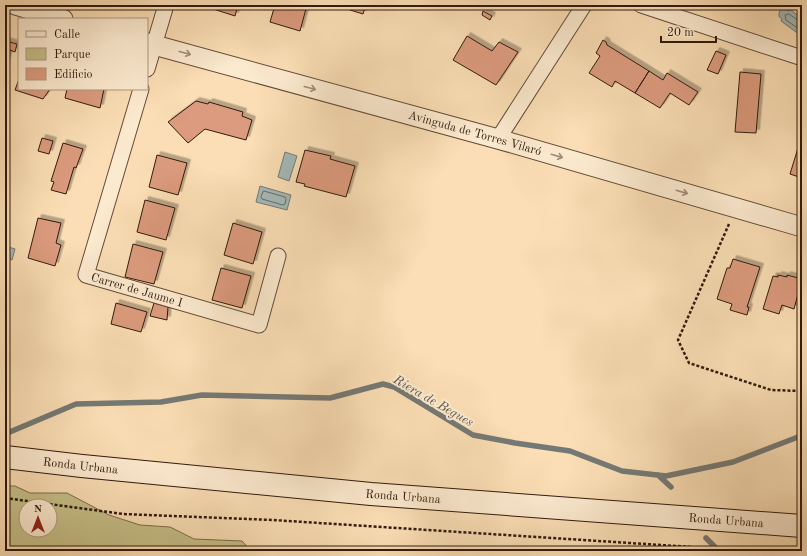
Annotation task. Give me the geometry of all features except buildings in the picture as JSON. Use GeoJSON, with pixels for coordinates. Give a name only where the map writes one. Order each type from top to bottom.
{"type":"FeatureCollection","features":[{"type":"Feature","properties":{"kind":"main road","name":"Ronda Urbana"},"geometry":{"type":"LineString","coordinates":[[5,457],[371,494],[802,526]]}},
{"type":"Feature","properties":{"kind":"street"},"geometry":{"type":"LineString","coordinates":[[14,5],[60,18]]}},
{"type":"Feature","properties":{"kind":"street"},"geometry":{"type":"LineString","coordinates":[[148,61],[150,44],[166,5]]}},
{"type":"Feature","properties":{"kind":"street"},"geometry":{"type":"LineString","coordinates":[[498,139],[584,5]]}},
{"type":"Feature","properties":{"kind":"street"},"geometry":{"type":"LineString","coordinates":[[641,5],[802,58]]}},
{"type":"Feature","properties":{"kind":"street","name":"Avinguda de Torres Vilaró"},"geometry":{"type":"LineString","coordinates":[[150,44],[498,139],[802,226]]}},
{"type":"Feature","properties":{"kind":"street","name":"Carrer de Jaume I"},"geometry":{"type":"LineString","coordinates":[[141,90],[86,275],[259,325],[278,256]]}},
{"type":"Feature","properties":{"kind":"path"},"geometry":{"type":"LineString","coordinates":[[736,207],[678,340],[688,363],[771,390],[802,391]]}},
{"type":"Feature","properties":{"kind":"path"},"geometry":{"type":"LineString","coordinates":[[5,498],[123,514],[273,520],[574,539],[692,547],[704,551]]}},
{"type":"Feature","properties":{"kind":"green space"},"geometry":{"type":"Polygon","coordinates":[[[5,486],[15,486],[30,493],[67,493],[109,515],[140,525],[170,527],[194,539],[242,541],[251,551],[5,551],[5,486]]]}},
{"type":"Feature","properties":{"kind":"water"},"geometry":{"type":"Polygon","coordinates":[[[781,9],[789,11],[790,9],[802,19],[802,33],[800,35],[781,21],[782,19],[779,12],[781,9]]]}},
{"type":"Feature","properties":{"kind":"water"},"geometry":{"type":"Polygon","coordinates":[[[285,152],[297,156],[289,181],[278,177],[285,152]]]}},
{"type":"Feature","properties":{"kind":"water"},"geometry":{"type":"Polygon","coordinates":[[[260,186],[291,195],[287,210],[256,202],[260,186]]]}},
{"type":"Feature","properties":{"kind":"water"},"geometry":{"type":"Polygon","coordinates":[[[5,246],[15,249],[12,260],[5,258],[5,246]]]}},
{"type":"Feature","properties":{"kind":"waterway","name":"Riera de Begues"},"geometry":{"type":"LineString","coordinates":[[5,434],[76,404],[161,402],[202,395],[330,398],[383,384],[394,387],[473,435],[570,451],[622,471],[666,476],[733,462],[798,437],[802,437]]}},
{"type":"Feature","properties":{"kind":"waterway"},"geometry":{"type":"LineString","coordinates":[[658,475],[671,487]]}},
{"type":"Feature","properties":{"kind":"waterway"},"geometry":{"type":"LineString","coordinates":[[706,538],[719,551]]}}]}
